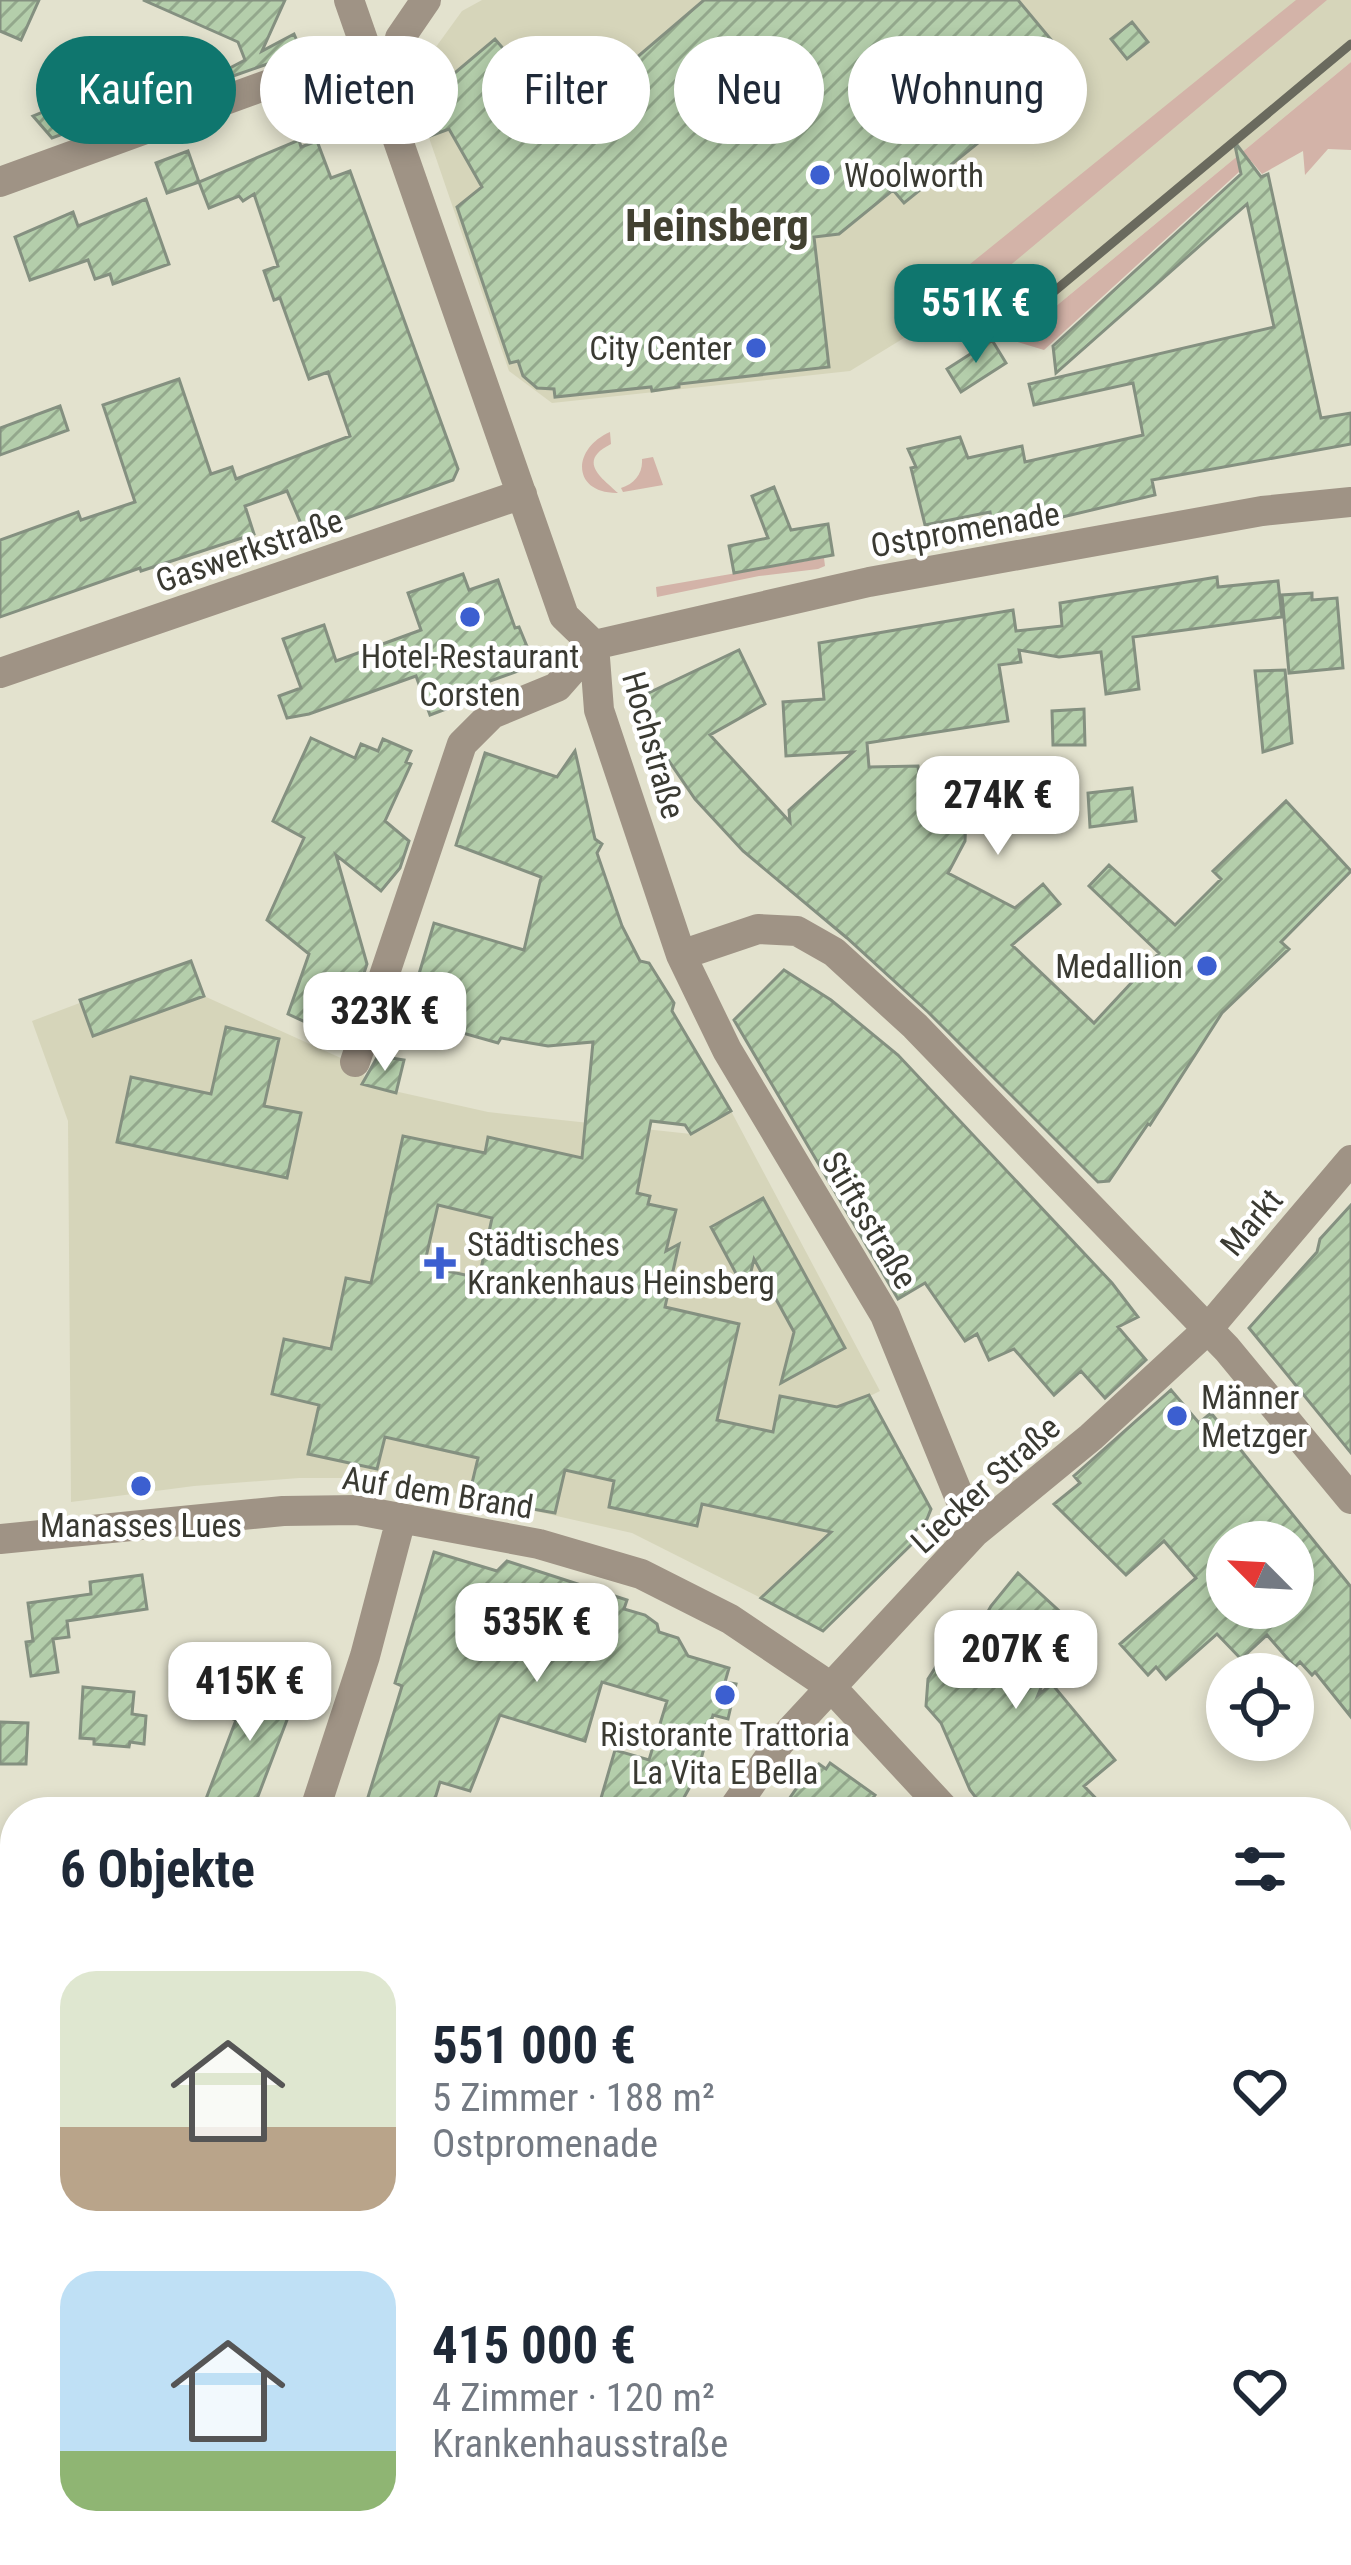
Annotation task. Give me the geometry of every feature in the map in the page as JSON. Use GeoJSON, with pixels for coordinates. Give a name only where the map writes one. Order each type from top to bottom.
{"type":"FeatureCollection","features":[{"type":"Feature","properties":{"kind":"street","name":"Hochstraße"},"geometry":{"type":"LineString","coordinates":[[349,0],[361,36]]}},
{"type":"Feature","properties":{"kind":"street"},"geometry":{"type":"LineString","coordinates":[[401,36],[426,0]]}},
{"type":"Feature","properties":{"kind":"street"},"geometry":{"type":"LineString","coordinates":[[0,182],[260,87]]}},
{"type":"Feature","properties":{"kind":"street","name":"Hochstraße"},"geometry":{"type":"LineString","coordinates":[[398,144],[564,616],[594,645],[599,710],[681,955]]}},
{"type":"Feature","properties":{"kind":"street","name":"Gaswerkstraße"},"geometry":{"type":"LineString","coordinates":[[0,673],[522,494]]}},
{"type":"Feature","properties":{"kind":"street","name":"Ostpromenade"},"geometry":{"type":"LineString","coordinates":[[594,645],[869,583],[1262,511],[1351,502]]}},
{"type":"Feature","properties":{"kind":"street"},"geometry":{"type":"LineString","coordinates":[[355,1062],[462,744],[492,714],[557,687],[594,645]]}},
{"type":"Feature","properties":{"kind":"street"},"geometry":{"type":"LineString","coordinates":[[681,955],[758,928],[797,931],[834,952],[1099,1198],[1351,1499]]}},
{"type":"Feature","properties":{"kind":"street","name":"Stiftsstraße"},"geometry":{"type":"LineString","coordinates":[[681,955],[727,1050],[885,1315],[974,1533]]}},
{"type":"Feature","properties":{"kind":"street","name":"Markt"},"geometry":{"type":"LineString","coordinates":[[1207,1331],[1351,1160]]}},
{"type":"Feature","properties":{"kind":"street","name":"Liecker Straße"},"geometry":{"type":"LineString","coordinates":[[742,1797],[780,1742],[974,1533],[1091,1437],[1207,1331]]}},
{"type":"Feature","properties":{"kind":"street","name":"Auf dem Brand"},"geometry":{"type":"LineString","coordinates":[[0,1539],[283,1511],[357,1510],[539,1544],[641,1574],[730,1619],[831,1687],[933,1797]]}},
{"type":"Feature","properties":{"kind":"street"},"geometry":{"type":"LineString","coordinates":[[319,1797],[365,1656],[401,1520]]}},
{"type":"Feature","properties":{"kind":"shaded area"},"geometry":{"type":"Polygon","coordinates":[[[482,0],[1351,0],[1351,62],[1014,341],[976,294],[850,371],[552,403],[509,371],[431,144],[458,144],[458,36],[444,36],[462,11],[482,0]]]}},
{"type":"Feature","properties":{"kind":"shaded area"},"geometry":{"type":"Polygon","coordinates":[[[1296,0],[1327,0],[976,294],[959,273],[1296,0]]]}},
{"type":"Feature","properties":{"kind":"shaded area"},"geometry":{"type":"Polygon","coordinates":[[[1351,62],[1351,150],[1328,149],[1305,175],[1303,151],[1262,174],[1251,161],[1044,350],[1014,341],[1351,62]]]}},
{"type":"Feature","properties":{"kind":"shaded area"},"geometry":{"type":"Polygon","coordinates":[[[610,432],[611,444],[600,451],[594,464],[618,493],[592,486],[582,469],[588,449],[610,432]]]}},
{"type":"Feature","properties":{"kind":"shaded area"},"geometry":{"type":"Polygon","coordinates":[[[653,457],[663,485],[623,492],[621,488],[639,474],[642,459],[653,457]]]}},
{"type":"Feature","properties":{"kind":"shaded area"},"geometry":{"type":"Polygon","coordinates":[[[824,558],[825,566],[818,569],[657,597],[656,587],[824,558]]]}},
{"type":"Feature","properties":{"kind":"shaded area","name":"Städtisches Krankenhaus Heinsberg"},"geometry":{"type":"Polygon","coordinates":[[[191,961],[204,996],[365,1069],[363,1084],[488,1112],[691,1134],[731,1111],[880,1391],[838,1412],[802,1525],[829,1534],[761,1598],[632,1533],[388,1478],[299,1478],[71,1502],[68,1121],[32,1021],[191,961]]]}},
{"type":"Feature","properties":{"kind":"building"},"geometry":{"type":"Polygon","coordinates":[[[0,0],[39,0],[21,40],[0,31],[0,0]]]}},
{"type":"Feature","properties":{"kind":"building"},"geometry":{"type":"Polygon","coordinates":[[[143,0],[285,0],[269,36],[260,36],[260,67],[236,75],[236,65],[245,60],[236,36],[224,36],[143,0]]]}},
{"type":"Feature","properties":{"kind":"building"},"geometry":{"type":"Polygon","coordinates":[[[704,0],[1018,0],[1048,36],[848,36],[848,144],[977,144],[904,203],[893,190],[839,234],[814,237],[829,367],[652,391],[651,387],[555,397],[554,389],[537,388],[523,376],[518,361],[510,363],[457,207],[482,187],[458,144],[458,70],[482,50],[482,144],[650,144],[650,46],[704,0]]]}},
{"type":"Feature","properties":{"kind":"building"},"geometry":{"type":"Polygon","coordinates":[[[1132,22],[1148,42],[1127,59],[1111,39],[1132,22]]]}},
{"type":"Feature","properties":{"kind":"building"},"geometry":{"type":"Polygon","coordinates":[[[1234,141],[1261,177],[1268,174],[1321,418],[1351,413],[1351,444],[1152,480],[1155,495],[1050,520],[1048,511],[992,523],[990,512],[925,525],[911,468],[916,467],[908,449],[960,437],[968,458],[1022,446],[1025,462],[1143,435],[1133,383],[1034,405],[1029,384],[1274,327],[1247,204],[1056,373],[1053,346],[1241,174],[1234,141]]]}},
{"type":"Feature","properties":{"kind":"building"},"geometry":{"type":"Polygon","coordinates":[[[289,144],[318,144],[331,178],[350,171],[458,469],[453,480],[305,533],[287,491],[245,506],[254,534],[0,617],[0,540],[78,512],[81,520],[135,502],[103,405],[179,379],[211,474],[232,467],[236,479],[350,436],[328,372],[309,379],[280,298],[274,300],[264,271],[278,266],[254,194],[209,208],[199,182],[289,144]]]}},
{"type":"Feature","properties":{"kind":"building"},"geometry":{"type":"Polygon","coordinates":[[[188,151],[199,182],[167,193],[156,163],[188,151]]]}},
{"type":"Feature","properties":{"kind":"building"},"geometry":{"type":"Polygon","coordinates":[[[146,199],[169,264],[113,284],[110,274],[95,279],[88,260],[30,280],[15,237],[73,212],[78,226],[146,199]]]}},
{"type":"Feature","properties":{"kind":"building"},"geometry":{"type":"Polygon","coordinates":[[[992,340],[1006,363],[961,392],[947,369],[992,340]]]}},
{"type":"Feature","properties":{"kind":"building"},"geometry":{"type":"Polygon","coordinates":[[[60,406],[68,430],[0,455],[0,428],[60,406]]]}},
{"type":"Feature","properties":{"kind":"building"},"geometry":{"type":"Polygon","coordinates":[[[774,487],[791,530],[828,524],[833,555],[734,573],[729,546],[768,538],[752,496],[774,487]]]}},
{"type":"Feature","properties":{"kind":"building"},"geometry":{"type":"Polygon","coordinates":[[[463,574],[469,590],[498,580],[532,666],[476,686],[478,697],[430,715],[416,676],[287,718],[279,696],[301,688],[283,639],[324,625],[336,661],[421,630],[408,593],[463,574]]]}},
{"type":"Feature","properties":{"kind":"building"},"geometry":{"type":"Polygon","coordinates":[[[1217,577],[1218,587],[1278,581],[1282,617],[1133,637],[1139,689],[1106,694],[1101,652],[1059,657],[1019,650],[1021,662],[999,665],[1008,721],[867,743],[869,767],[918,766],[921,794],[967,794],[965,841],[948,873],[1015,908],[1043,884],[1060,904],[1012,945],[1094,1023],[1159,953],[1089,886],[1109,865],[1175,925],[1221,879],[1213,871],[1286,801],[1351,871],[1281,942],[1289,949],[1222,1013],[1109,1181],[1098,1182],[928,1012],[743,851],[695,799],[658,745],[636,699],[739,650],[765,704],[710,735],[790,822],[789,810],[853,752],[786,756],[783,702],[824,699],[819,643],[1013,610],[1016,631],[1062,626],[1060,603],[1217,577]]]}},
{"type":"Feature","properties":{"kind":"building"},"geometry":{"type":"Polygon","coordinates":[[[1312,593],[1312,600],[1337,598],[1343,668],[1289,673],[1282,595],[1312,593]]]}},
{"type":"Feature","properties":{"kind":"building"},"geometry":{"type":"Polygon","coordinates":[[[1285,670],[1292,743],[1263,752],[1255,671],[1285,670]]]}},
{"type":"Feature","properties":{"kind":"building"},"geometry":{"type":"Polygon","coordinates":[[[1084,709],[1085,745],[1053,745],[1052,711],[1084,709]]]}},
{"type":"Feature","properties":{"kind":"building"},"geometry":{"type":"Polygon","coordinates":[[[311,738],[355,758],[361,744],[378,751],[383,739],[411,751],[406,762],[411,764],[385,821],[409,841],[400,868],[381,891],[336,855],[367,964],[342,1039],[288,1014],[309,954],[267,920],[304,838],[273,821],[311,738]]]}},
{"type":"Feature","properties":{"kind":"building"},"geometry":{"type":"Polygon","coordinates":[[[575,751],[595,839],[602,844],[597,853],[622,926],[640,961],[649,963],[674,1003],[672,1011],[731,1111],[691,1134],[685,1125],[651,1121],[637,1193],[650,1196],[648,1204],[676,1210],[666,1251],[679,1244],[665,1307],[739,1324],[717,1420],[773,1432],[780,1396],[837,1407],[869,1395],[931,1509],[911,1535],[916,1540],[823,1631],[761,1598],[831,1532],[702,1504],[697,1526],[609,1507],[614,1481],[565,1470],[555,1513],[489,1501],[469,1496],[478,1458],[385,1437],[377,1469],[308,1454],[319,1405],[272,1394],[284,1339],[331,1349],[346,1278],[371,1283],[403,1136],[485,1153],[488,1137],[582,1158],[593,1042],[548,1046],[501,1038],[498,1043],[392,1013],[401,987],[414,991],[434,923],[524,950],[541,877],[456,845],[485,753],[557,777],[575,751]],[[438,1205],[424,1266],[479,1278],[492,1218],[438,1205]]]}},
{"type":"Feature","properties":{"kind":"building"},"geometry":{"type":"Polygon","coordinates":[[[985,764],[1018,764],[1013,793],[985,793],[985,764]]]}},
{"type":"Feature","properties":{"kind":"building"},"geometry":{"type":"Polygon","coordinates":[[[1132,788],[1136,821],[1090,827],[1088,793],[1132,788]]]}},
{"type":"Feature","properties":{"kind":"building"},"geometry":{"type":"Polygon","coordinates":[[[191,961],[204,996],[93,1036],[80,1000],[191,961]]]}},
{"type":"Feature","properties":{"kind":"building"},"geometry":{"type":"Polygon","coordinates":[[[784,970],[831,1000],[898,1055],[1112,1283],[1138,1317],[1118,1327],[1146,1360],[1105,1398],[1081,1371],[1054,1395],[1014,1349],[989,1360],[977,1334],[965,1341],[925,1283],[898,1299],[734,1020],[784,970]]]}},
{"type":"Feature","properties":{"kind":"building"},"geometry":{"type":"Polygon","coordinates":[[[226,1027],[279,1039],[264,1106],[301,1113],[287,1178],[117,1142],[131,1077],[211,1094],[226,1027]]]}},
{"type":"Feature","properties":{"kind":"building"},"geometry":{"type":"Polygon","coordinates":[[[378,1056],[404,1060],[396,1093],[362,1084],[378,1056]]]}},
{"type":"Feature","properties":{"kind":"building"},"geometry":{"type":"Polygon","coordinates":[[[763,1198],[845,1348],[781,1383],[794,1332],[754,1259],[746,1292],[711,1227],[763,1198]]]}},
{"type":"Feature","properties":{"kind":"building"},"geometry":{"type":"Polygon","coordinates":[[[1351,1205],[1351,1453],[1249,1328],[1317,1252],[1320,1239],[1351,1205]]]}},
{"type":"Feature","properties":{"kind":"building"},"geometry":{"type":"Polygon","coordinates":[[[1171,1390],[1199,1423],[1211,1413],[1298,1521],[1206,1521],[1206,1629],[1314,1629],[1314,1541],[1351,1587],[1351,1717],[1314,1673],[1314,1653],[1283,1653],[1267,1635],[1248,1653],[1235,1653],[1217,1634],[1166,1679],[1156,1667],[1148,1675],[1120,1644],[1196,1578],[1164,1541],[1126,1575],[1054,1504],[1080,1483],[1074,1476],[1171,1390]]]}},
{"type":"Feature","properties":{"kind":"building"},"geometry":{"type":"Polygon","coordinates":[[[434,1552],[497,1571],[507,1561],[627,1600],[624,1609],[645,1615],[659,1632],[678,1638],[688,1656],[729,1668],[725,1682],[736,1684],[728,1719],[713,1715],[697,1774],[684,1797],[601,1797],[615,1750],[649,1760],[667,1701],[602,1682],[585,1741],[500,1715],[470,1791],[440,1782],[436,1797],[368,1797],[402,1686],[395,1683],[434,1552]]]}},
{"type":"Feature","properties":{"kind":"building"},"geometry":{"type":"Polygon","coordinates":[[[1018,1573],[1069,1620],[1038,1695],[1052,1684],[1115,1760],[1084,1786],[1095,1797],[975,1797],[970,1790],[941,1723],[926,1706],[928,1679],[944,1656],[966,1650],[991,1606],[1018,1573]]]}},
{"type":"Feature","properties":{"kind":"building"},"geometry":{"type":"Polygon","coordinates":[[[142,1575],[147,1609],[67,1621],[69,1637],[53,1639],[58,1672],[31,1676],[28,1603],[91,1594],[90,1582],[142,1575]]]}},
{"type":"Feature","properties":{"kind":"building"},"geometry":{"type":"Polygon","coordinates":[[[246,1672],[298,1691],[258,1797],[207,1797],[236,1720],[228,1717],[246,1672]]]}},
{"type":"Feature","properties":{"kind":"building"},"geometry":{"type":"Polygon","coordinates":[[[83,1687],[134,1692],[132,1714],[146,1716],[144,1744],[94,1744],[94,1739],[80,1738],[83,1687]]]}},
{"type":"Feature","properties":{"kind":"building"},"geometry":{"type":"Polygon","coordinates":[[[0,1722],[28,1723],[26,1764],[0,1764],[0,1722]]]}},
{"type":"Feature","properties":{"kind":"building"},"geometry":{"type":"Polygon","coordinates":[[[830,1763],[875,1795],[790,1797],[819,1764],[826,1769],[830,1763]]]}},
{"type":"Feature","properties":{"kind":"railway"},"geometry":{"type":"LineString","coordinates":[[1009,329],[1351,44]]}},
{"type":"Feature","properties":{"kind":"place","name":"Woolworth"},"geometry":{"type":"Point","coordinates":[820,175]}},
{"type":"Feature","properties":{"kind":"place","name":"City Center"},"geometry":{"type":"Point","coordinates":[756,348]}},
{"type":"Feature","properties":{"kind":"place","name":"Hotel-Restaurant Corsten"},"geometry":{"type":"Point","coordinates":[470,617]}},
{"type":"Feature","properties":{"kind":"place","name":"Medallion"},"geometry":{"type":"Point","coordinates":[1207,966]}},
{"type":"Feature","properties":{"kind":"place","name":"Städtisches Krankenhaus Heinsberg"},"geometry":{"type":"Point","coordinates":[440,1263]}},
{"type":"Feature","properties":{"kind":"place","name":"Männer Metzger"},"geometry":{"type":"Point","coordinates":[1177,1416]}},
{"type":"Feature","properties":{"kind":"place","name":"Manasses Lues"},"geometry":{"type":"Point","coordinates":[141,1486]}},
{"type":"Feature","properties":{"kind":"place","name":"Ristorante Trattoria La Vita E Bella"},"geometry":{"type":"Point","coordinates":[725,1695]}},
{"type":"Feature","properties":{"kind":"district","name":"Heinsberg"},"geometry":{"type":"Point","coordinates":[717,225]}}]}
